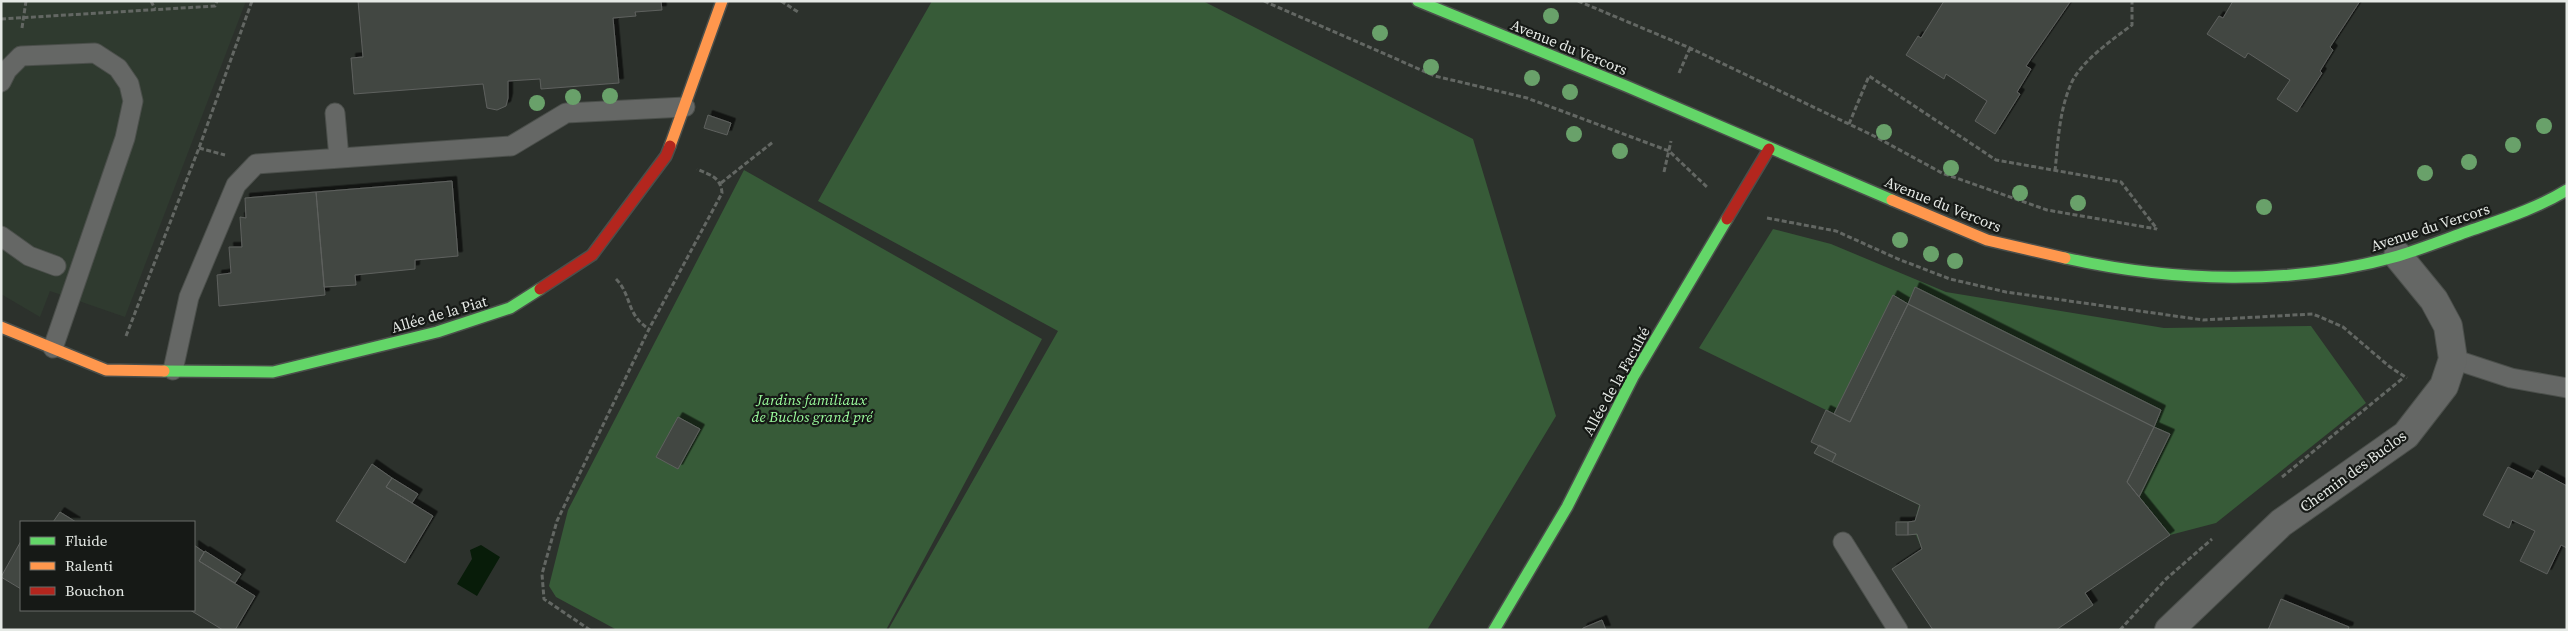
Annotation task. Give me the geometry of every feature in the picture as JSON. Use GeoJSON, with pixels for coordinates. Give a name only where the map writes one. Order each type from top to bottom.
{"type":"FeatureCollection","features":[{"type":"Feature","properties":{"kind":"street","name":"Allée de la Piat"},"geometry":{"type":"LineString","coordinates":[[1,327],[106,370],[273,372],[438,332],[510,308],[592,255],[666,156],[722,1]]}},
{"type":"Feature","properties":{"kind":"street","name":"Avenue du Vercors"},"geometry":{"type":"LineString","coordinates":[[1418,1],[1626,86],[1769,149],[1987,240],[2094,264],[2202,277],[2278,275],[2340,268],[2398,256],[2490,224],[2551,200],[2567,190]]}},
{"type":"Feature","properties":{"kind":"street","name":"Allée de la Faculté"},"geometry":{"type":"LineString","coordinates":[[1494,630],[1567,506],[1633,377],[1769,149]]}},
{"type":"Feature","properties":{"kind":"street","name":"Chemin des Buclos"},"geometry":{"type":"LineString","coordinates":[[2169,630],[2281,523],[2406,435],[2444,386],[2453,359],[2448,326],[2434,300],[2398,256]]}},
{"type":"Feature","properties":{"kind":"lane"},"geometry":{"type":"LineString","coordinates":[[1,82],[7,70],[21,56],[95,53],[118,68],[129,84],[133,101],[125,138],[53,348]]}},
{"type":"Feature","properties":{"kind":"lane"},"geometry":{"type":"LineString","coordinates":[[173,370],[189,297],[236,185],[256,164],[511,146],[566,114],[685,106]]}},
{"type":"Feature","properties":{"kind":"lane"},"geometry":{"type":"LineString","coordinates":[[335,113],[339,158]]}},
{"type":"Feature","properties":{"kind":"lane"},"geometry":{"type":"LineString","coordinates":[[1,236],[29,256],[56,266]]}},
{"type":"Feature","properties":{"kind":"lane"},"geometry":{"type":"LineString","coordinates":[[2453,359],[2511,378],[2567,388]]}},
{"type":"Feature","properties":{"kind":"lane"},"geometry":{"type":"LineString","coordinates":[[1842,542],[1898,630]]}},
{"type":"Feature","properties":{"kind":"path"},"geometry":{"type":"LineString","coordinates":[[22,18],[26,1]]}},
{"type":"Feature","properties":{"kind":"path"},"geometry":{"type":"LineString","coordinates":[[151,1],[155,9]]}},
{"type":"Feature","properties":{"kind":"path"},"geometry":{"type":"LineString","coordinates":[[1,19],[215,6],[217,1]]}},
{"type":"Feature","properties":{"kind":"path"},"geometry":{"type":"LineString","coordinates":[[113,370],[199,148],[252,1]]}},
{"type":"Feature","properties":{"kind":"path"},"geometry":{"type":"LineString","coordinates":[[781,1],[798,12]]}},
{"type":"Feature","properties":{"kind":"path"},"geometry":{"type":"LineString","coordinates":[[1264,1],[1435,76],[1527,98],[1669,151],[1703,185]]}},
{"type":"Feature","properties":{"kind":"path"},"geometry":{"type":"LineString","coordinates":[[1578,1],[1662,35],[1849,124],[1942,173],[2047,210],[2157,229],[2121,182],[1996,160],[1870,76],[1849,124]]}},
{"type":"Feature","properties":{"kind":"path"},"geometry":{"type":"LineString","coordinates":[[2055,171],[2061,120],[2071,83],[2098,50],[2132,25],[2132,1]]}},
{"type":"Feature","properties":{"kind":"path"},"geometry":{"type":"LineString","coordinates":[[721,183],[773,142]]}},
{"type":"Feature","properties":{"kind":"path"},"geometry":{"type":"LineString","coordinates":[[590,630],[544,600],[542,574],[557,521],[649,329],[722,194],[721,183],[716,177],[666,156]]}},
{"type":"Feature","properties":{"kind":"path"},"geometry":{"type":"LineString","coordinates":[[625,298],[636,318],[649,329]]}},
{"type":"Feature","properties":{"kind":"path"},"geometry":{"type":"LineString","coordinates":[[2343,327],[2404,378]]}},
{"type":"Feature","properties":{"kind":"shaded area"},"geometry":{"type":"Polygon","coordinates":[[[1,1],[246,1],[125,317],[50,291],[40,317],[1,294],[1,1]]]}},
{"type":"Feature","properties":{"kind":"shaded area"},"geometry":{"type":"Polygon","coordinates":[[[481,545],[500,557],[477,596],[457,584],[472,559],[470,550],[481,545]]]}},
{"type":"Feature","properties":{"kind":"green space"},"geometry":{"type":"Polygon","coordinates":[[[932,1],[1203,1],[1473,139],[1556,416],[1427,630],[888,630],[1058,331],[818,201],[932,1]]]}},
{"type":"Feature","properties":{"kind":"green space","name":"Jardins familiaux de Buclos grand pré"},"geometry":{"type":"Polygon","coordinates":[[[744,170],[1042,339],[886,630],[617,630],[556,597],[549,586],[568,510],[744,170]]]}},
{"type":"Feature","properties":{"kind":"green space"},"geometry":{"type":"Polygon","coordinates":[[[1773,229],[1831,244],[1946,292],[2164,328],[2311,326],[2366,403],[2216,523],[2170,535],[2085,592],[2093,605],[2056,630],[1933,630],[1892,569],[1922,549],[1916,535],[1896,535],[1896,522],[1915,521],[1919,505],[1814,453],[1819,445],[1826,410],[1699,348],[1773,229]]]}},
{"type":"Feature","properties":{"kind":"building"},"geometry":{"type":"Polygon","coordinates":[[[358,1],[661,1],[662,10],[635,12],[636,16],[613,18],[619,83],[541,89],[540,79],[508,81],[506,106],[497,110],[487,108],[483,84],[354,94],[351,58],[363,57],[358,1]]]}},
{"type":"Feature","properties":{"kind":"building"},"geometry":{"type":"Polygon","coordinates":[[[1944,1],[2070,2],[2026,66],[2031,69],[2017,92],[2020,94],[1995,134],[1975,121],[1987,101],[1946,74],[1944,79],[1906,55],[1918,36],[1921,38],[1944,1]]]}},
{"type":"Feature","properties":{"kind":"building"},"geometry":{"type":"Polygon","coordinates":[[[2233,1],[2360,1],[2330,47],[2333,50],[2320,71],[2322,73],[2297,112],[2277,99],[2290,80],[2248,53],[2245,58],[2207,34],[2219,16],[2223,18],[2233,1]]]}},
{"type":"Feature","properties":{"kind":"building"},"geometry":{"type":"Polygon","coordinates":[[[708,115],[731,123],[727,135],[704,128],[708,115]]]}},
{"type":"Feature","properties":{"kind":"building"},"geometry":{"type":"Polygon","coordinates":[[[452,181],[458,256],[415,260],[415,269],[355,275],[356,285],[324,287],[316,192],[452,181]]]}},
{"type":"Feature","properties":{"kind":"building"},"geometry":{"type":"Polygon","coordinates":[[[316,192],[325,295],[219,306],[217,275],[231,273],[229,247],[242,247],[240,217],[246,218],[245,198],[316,192]]]}},
{"type":"Feature","properties":{"kind":"building"},"geometry":{"type":"Polygon","coordinates":[[[1915,287],[2161,410],[2154,427],[1908,304],[1915,287]]]}},
{"type":"Feature","properties":{"kind":"building"},"geometry":{"type":"Polygon","coordinates":[[[1893,295],[1908,304],[1850,422],[1834,414],[1893,295]]]}},
{"type":"Feature","properties":{"kind":"building"},"geometry":{"type":"Polygon","coordinates":[[[1908,304],[2154,427],[2127,482],[2170,535],[2085,593],[2093,605],[2056,630],[1933,630],[1892,569],[1922,549],[1917,534],[1908,535],[1908,522],[1915,521],[1920,505],[1832,462],[1836,454],[1811,442],[1826,410],[1850,422],[1908,304]]]}},
{"type":"Feature","properties":{"kind":"building"},"geometry":{"type":"Polygon","coordinates":[[[678,417],[700,429],[678,469],[656,457],[678,417]]]}},
{"type":"Feature","properties":{"kind":"building"},"geometry":{"type":"Polygon","coordinates":[[[2154,427],[2170,434],[2139,497],[2127,482],[2154,427]]]}},
{"type":"Feature","properties":{"kind":"building"},"geometry":{"type":"Polygon","coordinates":[[[1819,445],[1836,454],[1832,462],[1814,453],[1819,445]]]}},
{"type":"Feature","properties":{"kind":"building"},"geometry":{"type":"Polygon","coordinates":[[[372,464],[392,478],[386,487],[433,516],[405,563],[336,521],[372,464]]]}},
{"type":"Feature","properties":{"kind":"building"},"geometry":{"type":"Polygon","coordinates":[[[2508,467],[2532,479],[2537,470],[2567,486],[2567,548],[2561,545],[2547,574],[2520,561],[2535,531],[2512,520],[2509,528],[2483,515],[2508,467]]]}},
{"type":"Feature","properties":{"kind":"building"},"geometry":{"type":"Polygon","coordinates":[[[392,478],[418,494],[412,503],[386,487],[392,478]]]}},
{"type":"Feature","properties":{"kind":"building"},"geometry":{"type":"Polygon","coordinates":[[[60,512],[74,521],[54,521],[60,512]]]}},
{"type":"Feature","properties":{"kind":"building"},"geometry":{"type":"Polygon","coordinates":[[[1896,522],[1908,522],[1908,535],[1896,535],[1896,522]]]}},
{"type":"Feature","properties":{"kind":"building"},"geometry":{"type":"Polygon","coordinates":[[[20,543],[20,588],[1,577],[20,543]]]}},
{"type":"Feature","properties":{"kind":"building"},"geometry":{"type":"Polygon","coordinates":[[[195,546],[204,552],[199,561],[255,596],[235,630],[223,630],[192,611],[195,611],[195,546]]]}},
{"type":"Feature","properties":{"kind":"building"},"geometry":{"type":"Polygon","coordinates":[[[205,551],[241,574],[235,583],[199,561],[205,551]]]}},
{"type":"Feature","properties":{"kind":"building"},"geometry":{"type":"Polygon","coordinates":[[[2281,599],[2349,627],[2348,630],[2268,630],[2281,599]]]}},
{"type":"Feature","properties":{"kind":"building"},"geometry":{"type":"Polygon","coordinates":[[[1602,620],[1606,630],[1582,630],[1583,628],[1602,620]]]}},
{"type":"Feature","properties":{"kind":"traffic: fast"},"geometry":{"type":"LineString","coordinates":[[1418,1],[1626,86],[1892,200]]}},
{"type":"Feature","properties":{"kind":"traffic: fast"},"geometry":{"type":"LineString","coordinates":[[2065,258],[2147,272],[2189,276],[2274,276],[2316,272],[2358,266],[2398,256],[2518,214],[2567,190]]}},
{"type":"Feature","properties":{"kind":"traffic: fast"},"geometry":{"type":"LineString","coordinates":[[1494,630],[1567,507],[1633,377],[1727,219]]}},
{"type":"Feature","properties":{"kind":"traffic: fast"},"geometry":{"type":"LineString","coordinates":[[164,371],[273,372],[437,332],[510,308],[540,289]]}},
{"type":"Feature","properties":{"kind":"traffic: slow"},"geometry":{"type":"LineString","coordinates":[[670,146],[722,1]]}},
{"type":"Feature","properties":{"kind":"traffic: slow"},"geometry":{"type":"LineString","coordinates":[[1892,200],[1987,240],[2065,258]]}},
{"type":"Feature","properties":{"kind":"traffic: slow"},"geometry":{"type":"LineString","coordinates":[[1,327],[106,370],[164,371]]}},
{"type":"Feature","properties":{"kind":"traffic: jam"},"geometry":{"type":"LineString","coordinates":[[540,289],[592,255],[666,156],[670,146]]}},
{"type":"Feature","properties":{"kind":"traffic: jam"},"geometry":{"type":"LineString","coordinates":[[1727,219],[1769,149]]}}]}
